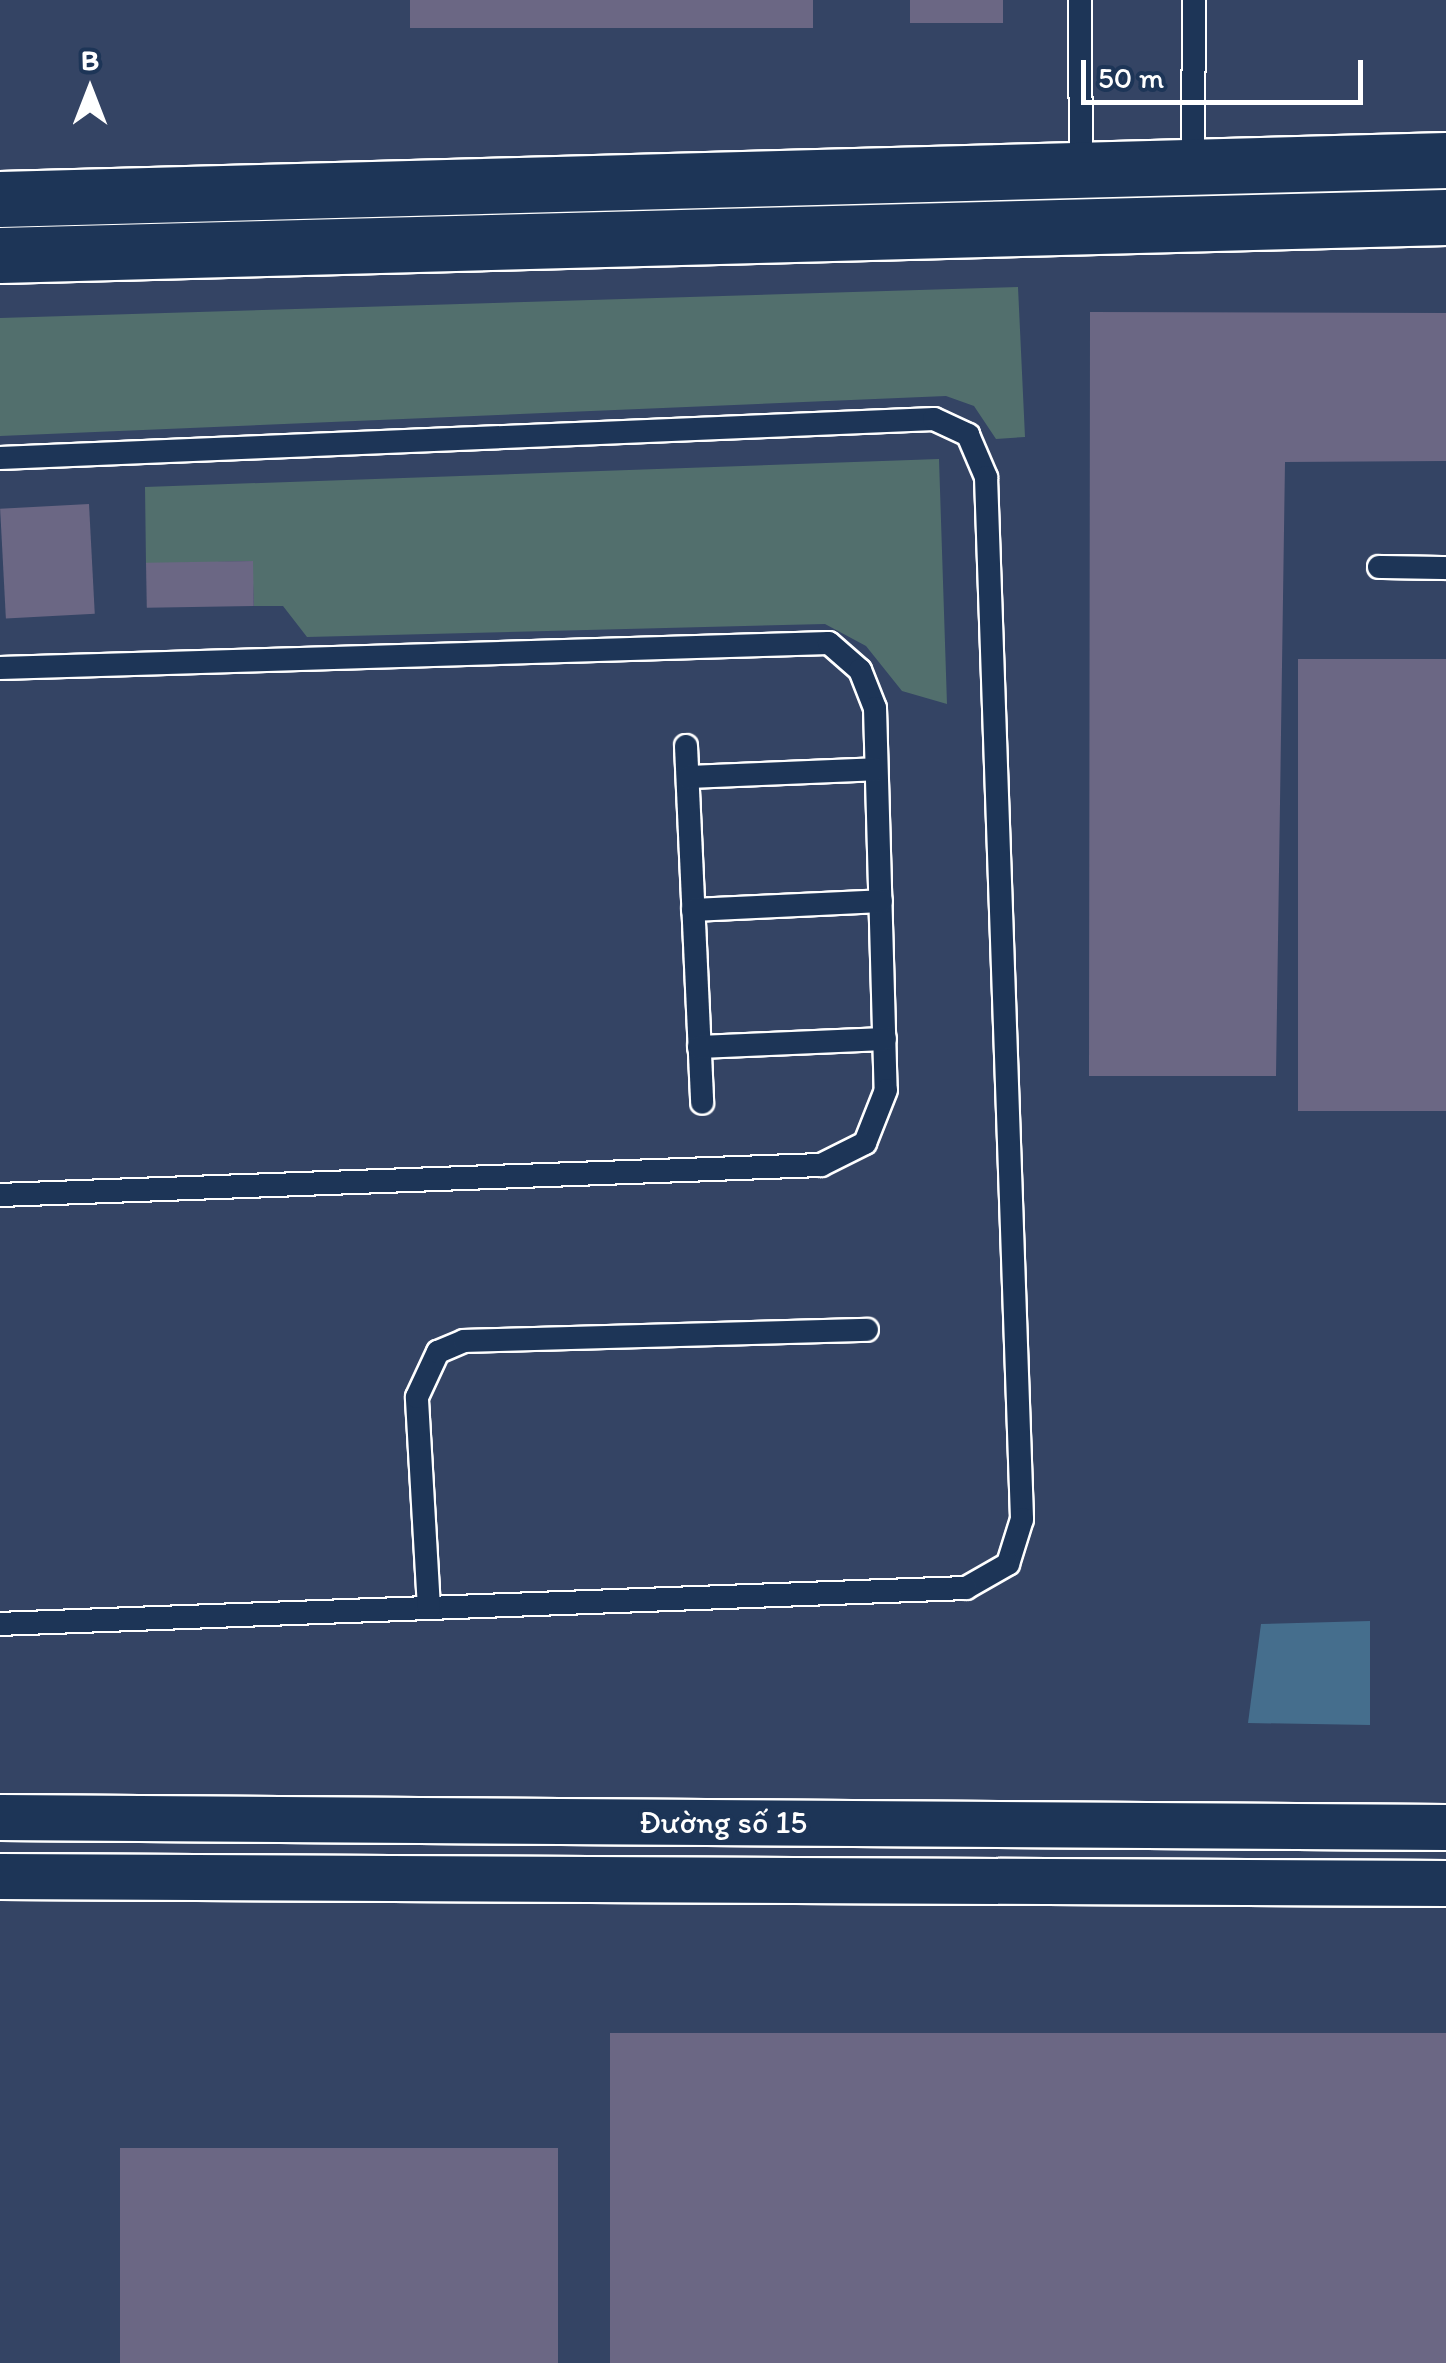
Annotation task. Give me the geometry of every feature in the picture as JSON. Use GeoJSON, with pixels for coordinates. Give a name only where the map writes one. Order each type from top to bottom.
{"type":"FeatureCollection","features":[{"type":"Feature","properties":{"kind":"street"},"geometry":{"type":"LineString","coordinates":[[0,255],[1082,198],[1192,167],[1446,160]]}},
{"type":"Feature","properties":{"kind":"street"},"geometry":{"type":"LineString","coordinates":[[0,199],[1082,198],[1192,224],[1446,218]]}},
{"type":"Feature","properties":{"kind":"street","name":"Đường số 15"},"geometry":{"type":"LineString","coordinates":[[0,1818],[1446,1827]]}},
{"type":"Feature","properties":{"kind":"street","name":"Đường số 15"},"geometry":{"type":"LineString","coordinates":[[0,1876],[1446,1883]]}},
{"type":"Feature","properties":{"kind":"lane"},"geometry":{"type":"LineString","coordinates":[[1080,0],[1082,198]]}},
{"type":"Feature","properties":{"kind":"lane"},"geometry":{"type":"LineString","coordinates":[[1192,224],[1194,0]]}},
{"type":"Feature","properties":{"kind":"lane"},"geometry":{"type":"LineString","coordinates":[[0,458],[934,418],[957,426],[984,462],[1017,1550],[996,1576],[966,1588],[0,1624]]}},
{"type":"Feature","properties":{"kind":"lane"},"geometry":{"type":"LineString","coordinates":[[1379,568],[1446,568]]}},
{"type":"Feature","properties":{"kind":"lane"},"geometry":{"type":"LineString","coordinates":[[0,668],[808,637],[847,655],[870,688],[885,1039],[876,1127],[852,1154],[821,1165],[0,1195]]}},
{"type":"Feature","properties":{"kind":"lane"},"geometry":{"type":"LineString","coordinates":[[686,746],[702,1104]]}},
{"type":"Feature","properties":{"kind":"lane"},"geometry":{"type":"LineString","coordinates":[[688,777],[876,769]]}},
{"type":"Feature","properties":{"kind":"lane"},"geometry":{"type":"LineString","coordinates":[[693,910],[881,902]]}},
{"type":"Feature","properties":{"kind":"lane"},"geometry":{"type":"LineString","coordinates":[[700,1047],[885,1039]]}},
{"type":"Feature","properties":{"kind":"lane"},"geometry":{"type":"LineString","coordinates":[[429,1608],[417,1397],[438,1352],[464,1341],[866,1330]]}},
{"type":"Feature","properties":{"kind":"shaded area"},"geometry":{"type":"Polygon","coordinates":[[[0,0],[1446,0],[1446,2363],[0,2363],[0,0]]]}},
{"type":"Feature","properties":{"kind":"shaded area"},"geometry":{"type":"Polygon","coordinates":[[[1370,1621],[1370,1725],[1248,1723],[1261,1624],[1370,1621]]]}},
{"type":"Feature","properties":{"kind":"green space"},"geometry":{"type":"Polygon","coordinates":[[[1018,287],[1025,437],[996,439],[974,406],[946,396],[0,436],[0,318],[1018,287]]]}},
{"type":"Feature","properties":{"kind":"green space"},"geometry":{"type":"Polygon","coordinates":[[[939,459],[947,704],[902,691],[866,646],[825,624],[307,637],[283,606],[254,606],[252,561],[146,564],[145,487],[939,459]]]}},
{"type":"Feature","properties":{"kind":"building"},"geometry":{"type":"Polygon","coordinates":[[[410,0],[813,0],[813,28],[410,28],[410,0]]]}},
{"type":"Feature","properties":{"kind":"building"},"geometry":{"type":"Polygon","coordinates":[[[910,0],[1003,0],[1003,23],[910,23],[910,0]]]}},
{"type":"Feature","properties":{"kind":"building"},"geometry":{"type":"Polygon","coordinates":[[[1090,312],[1446,313],[1446,461],[1285,462],[1276,1076],[1089,1076],[1090,312]]]}},
{"type":"Feature","properties":{"kind":"building"},"geometry":{"type":"Polygon","coordinates":[[[89,504],[95,614],[6,619],[0,509],[89,504]]]}},
{"type":"Feature","properties":{"kind":"building"},"geometry":{"type":"Polygon","coordinates":[[[253,561],[254,606],[147,608],[146,563],[253,561]]]}},
{"type":"Feature","properties":{"kind":"building"},"geometry":{"type":"Polygon","coordinates":[[[1298,659],[1446,659],[1446,1111],[1298,1111],[1298,659]]]}},
{"type":"Feature","properties":{"kind":"building"},"geometry":{"type":"Polygon","coordinates":[[[610,2033],[1446,2033],[1446,2363],[610,2363],[610,2033]]]}},
{"type":"Feature","properties":{"kind":"building"},"geometry":{"type":"Polygon","coordinates":[[[120,2148],[558,2148],[558,2363],[120,2363],[120,2148]]]}}]}
